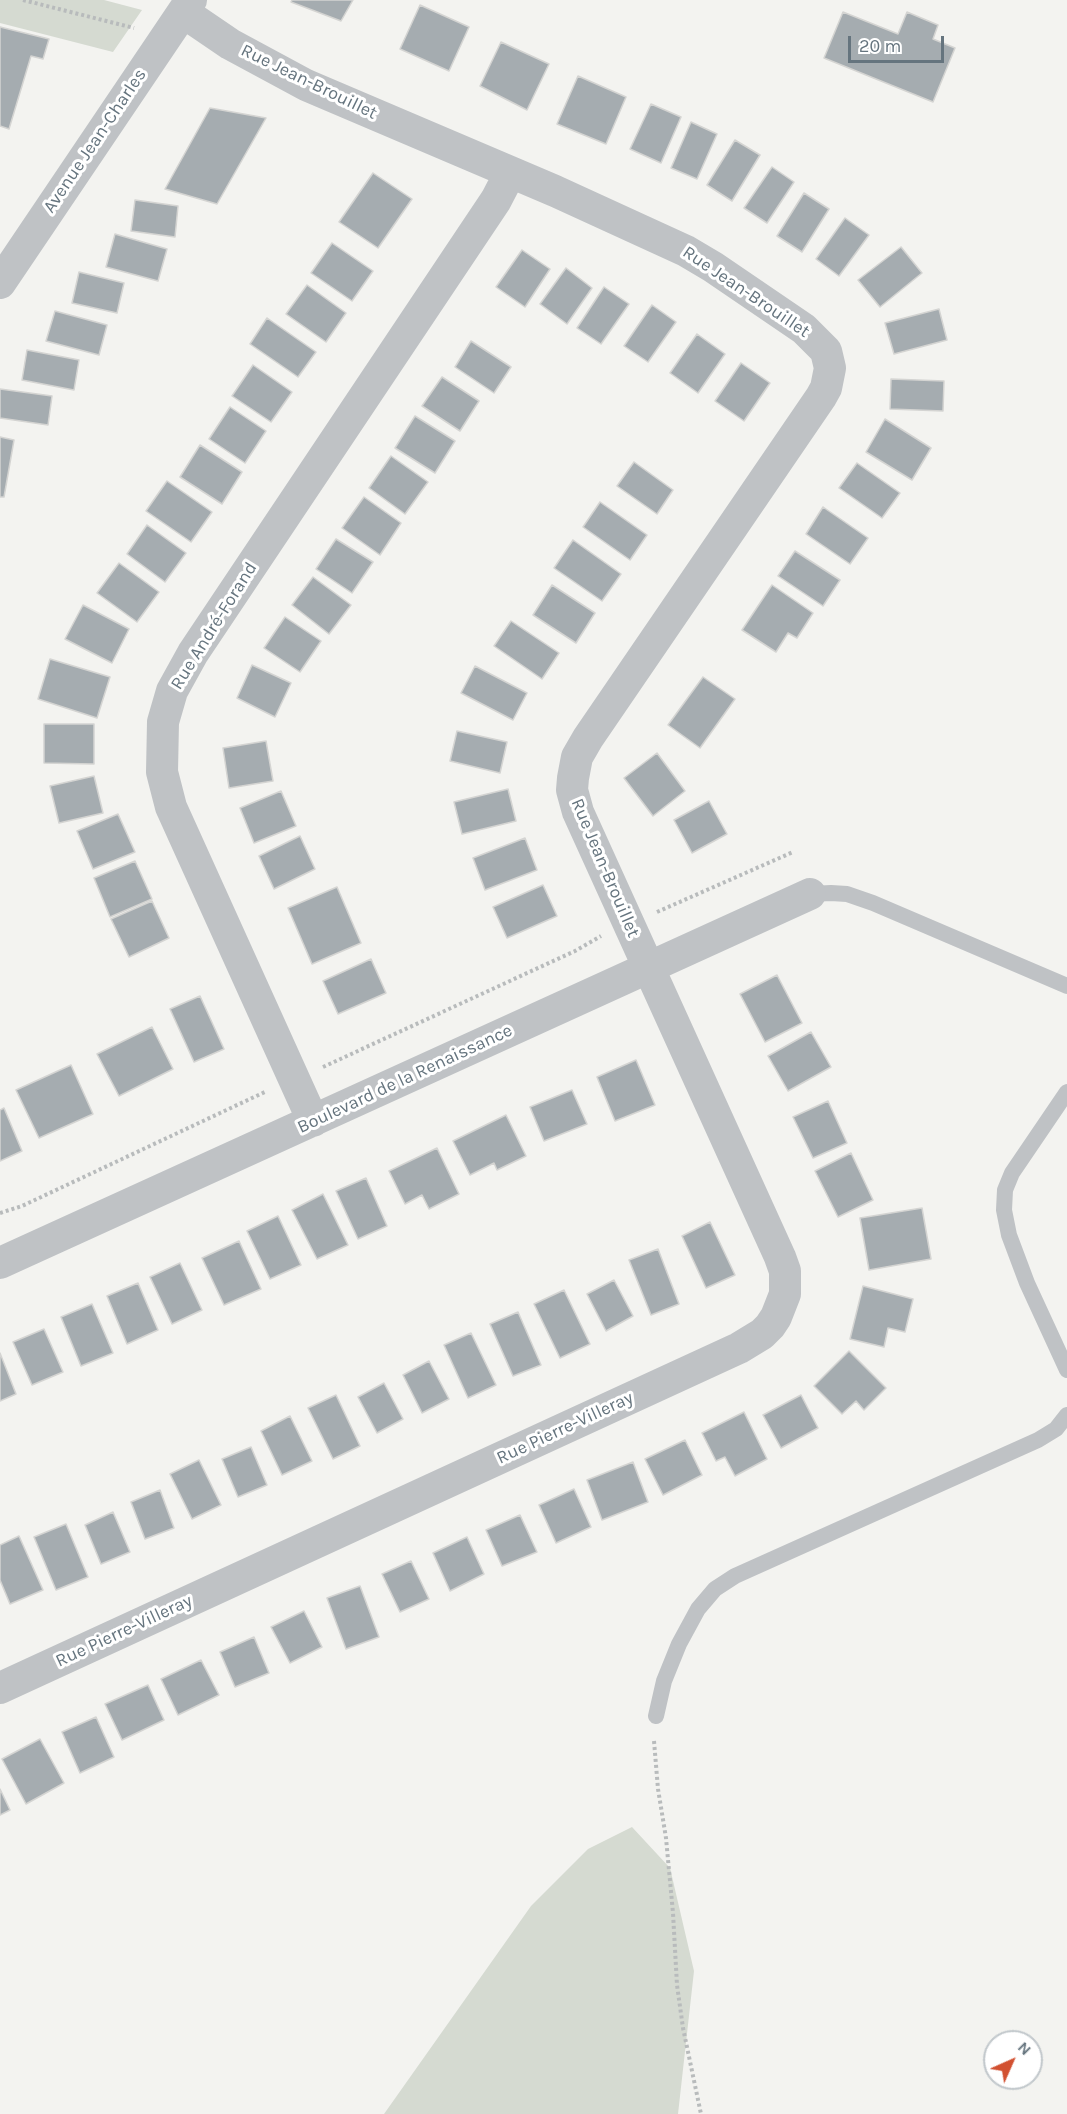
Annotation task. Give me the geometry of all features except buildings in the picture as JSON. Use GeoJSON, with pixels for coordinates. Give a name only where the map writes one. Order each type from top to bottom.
{"type":"FeatureCollection","features":[{"type":"Feature","properties":{"kind":"street","name":"Rue Jean-Brouillet"},"geometry":{"type":"LineString","coordinates":[[187,6],[230,44],[278,71],[671,243],[700,258],[804,329],[820,342],[829,358],[829,378],[821,397],[595,728],[577,758],[573,790],[578,812],[648,967]]}},
{"type":"Feature","properties":{"kind":"street","name":"Avenue Jean-Charles"},"geometry":{"type":"LineString","coordinates":[[0,283],[187,6]]}},
{"type":"Feature","properties":{"kind":"street","name":"Rue André-Forand"},"geometry":{"type":"LineString","coordinates":[[313,1121],[171,807],[162,772],[163,722],[172,691],[194,653],[496,200],[510,172]]}},
{"type":"Feature","properties":{"kind":"street","name":"Boulevard de la Renaissance"},"geometry":{"type":"LineString","coordinates":[[0,1263],[810,894]]}},
{"type":"Feature","properties":{"kind":"street","name":"Rue Pierre-Villeray"},"geometry":{"type":"LineString","coordinates":[[0,1688],[728,1353],[752,1341],[770,1326],[785,1294],[785,1271],[648,967]]}},
{"type":"Feature","properties":{"kind":"lane"},"geometry":{"type":"LineString","coordinates":[[810,894],[847,894],[873,903],[1067,986]]}},
{"type":"Feature","properties":{"kind":"lane"},"geometry":{"type":"LineString","coordinates":[[1067,1092],[1012,1173],[1005,1190],[1004,1210],[1009,1235],[1027,1283],[1067,1370]]}},
{"type":"Feature","properties":{"kind":"lane"},"geometry":{"type":"LineString","coordinates":[[656,1716],[664,1681],[679,1644],[698,1609],[715,1589],[735,1576],[1038,1440],[1056,1429],[1067,1415]]}},
{"type":"Feature","properties":{"kind":"path"},"geometry":{"type":"LineString","coordinates":[[23,0],[134,28]]}},
{"type":"Feature","properties":{"kind":"path"},"geometry":{"type":"LineString","coordinates":[[665,909],[793,852]]}},
{"type":"Feature","properties":{"kind":"path"},"geometry":{"type":"LineString","coordinates":[[331,1063],[575,951],[594,939]]}},
{"type":"Feature","properties":{"kind":"path"},"geometry":{"type":"LineString","coordinates":[[0,1213],[22,1206],[259,1095]]}},
{"type":"Feature","properties":{"kind":"path"},"geometry":{"type":"LineString","coordinates":[[656,1716],[654,1744],[666,1838],[677,1985],[683,2028],[701,2114]]}},
{"type":"Feature","properties":{"kind":"shaded area"},"geometry":{"type":"Polygon","coordinates":[[[0,0],[104,0],[142,10],[113,52],[0,23],[0,0]]]}},
{"type":"Feature","properties":{"kind":"shaded area"},"geometry":{"type":"Polygon","coordinates":[[[632,1827],[670,1868],[694,1971],[678,2114],[384,2114],[531,1906],[588,1849],[632,1827]]]}}]}
